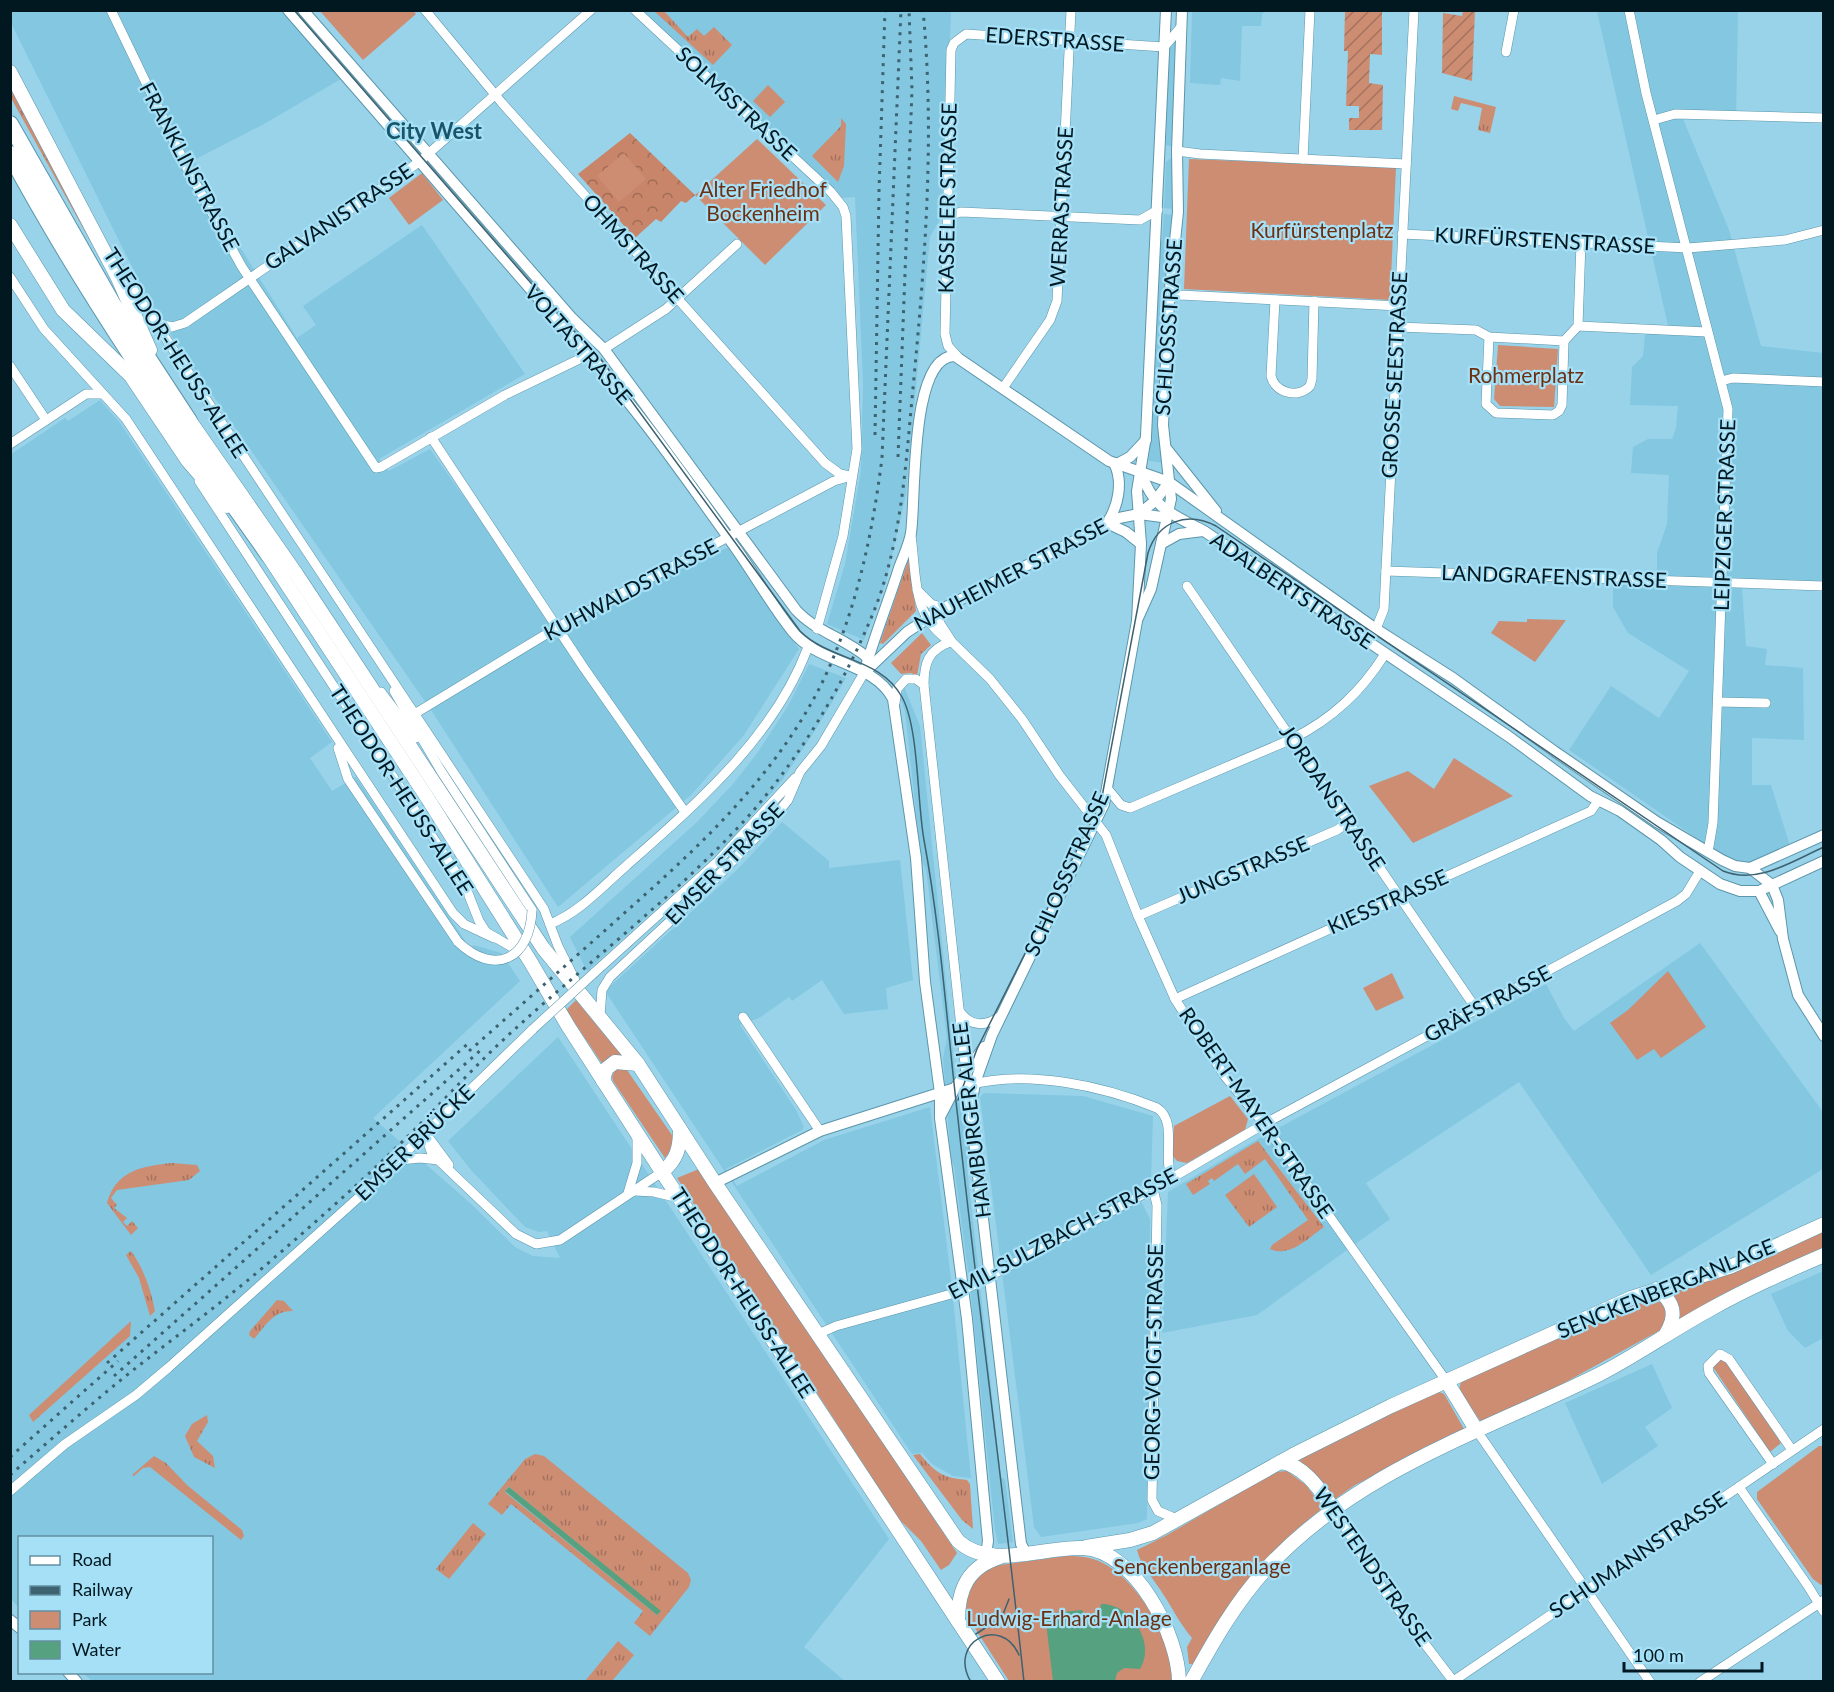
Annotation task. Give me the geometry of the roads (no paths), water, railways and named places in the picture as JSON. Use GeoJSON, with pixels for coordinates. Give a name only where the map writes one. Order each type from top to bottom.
{"type":"FeatureCollection","features":[{"type":"Feature","properties":{"kind":"highway","name":"THEODOR-HEUSS-ALLEE"},"geometry":{"type":"LineString","coordinates":[[10,124],[112,303],[189,421]]}},
{"type":"Feature","properties":{"kind":"highway","name":"THEODOR-HEUSS-ALLEE"},"geometry":{"type":"LineString","coordinates":[[10,154],[52,230],[154,393],[269,555]]}},
{"type":"Feature","properties":{"kind":"main road","name":"THEODOR-HEUSS-ALLEE"},"geometry":{"type":"LineString","coordinates":[[10,72],[93,228]]}},
{"type":"Feature","properties":{"kind":"main road","name":"THEODOR-HEUSS-ALLEE"},"geometry":{"type":"LineString","coordinates":[[10,225],[63,310],[130,376],[188,461],[269,555],[531,961],[603,1081],[958,1621]]}},
{"type":"Feature","properties":{"kind":"main road"},"geometry":{"type":"LineString","coordinates":[[93,228],[149,348],[189,421]]}},
{"type":"Feature","properties":{"kind":"main road","name":"THEODOR-HEUSS-ALLEE"},"geometry":{"type":"LineString","coordinates":[[189,421],[326,618],[543,948],[638,1064],[715,1183],[940,1517],[958,1541],[983,1556]]}},
{"type":"Feature","properties":{"kind":"main road"},"geometry":{"type":"LineString","coordinates":[[603,1081],[606,1069],[615,1062],[638,1064]]}},
{"type":"Feature","properties":{"kind":"main road"},"geometry":{"type":"LineString","coordinates":[[662,1172],[678,1152],[680,1128]]}},
{"type":"Feature","properties":{"kind":"main road","name":"SENCKENBERGANLAGE"},"geometry":{"type":"LineString","coordinates":[[1084,1548],[1140,1538],[1179,1520],[1281,1462],[1358,1422],[1607,1309],[1658,1289],[1732,1266],[1824,1224]]}},
{"type":"Feature","properties":{"kind":"main road","name":"SENCKENBERGANLAGE"},"geometry":{"type":"LineString","coordinates":[[1191,1682],[1222,1627],[1257,1579],[1292,1542],[1333,1508],[1389,1472],[1602,1372],[1726,1300],[1824,1255]]}},
{"type":"Feature","properties":{"kind":"main road"},"geometry":{"type":"LineString","coordinates":[[1658,1289],[1668,1298],[1674,1310],[1673,1320],[1666,1334]]}},
{"type":"Feature","properties":{"kind":"main road","name":"ROBERT-MAYER-STRASSE"},"geometry":{"type":"LineString","coordinates":[[1447,1382],[1477,1431]]}},
{"type":"Feature","properties":{"kind":"main road","name":"WESTENDSTRASSE"},"geometry":{"type":"LineString","coordinates":[[1281,1462],[1296,1467],[1307,1476],[1333,1508]]}},
{"type":"Feature","properties":{"kind":"main road"},"geometry":{"type":"LineString","coordinates":[[998,1682],[958,1621],[963,1586],[983,1556],[1084,1548],[1119,1563],[1149,1596],[1173,1646],[1179,1682]]}},
{"type":"Feature","properties":{"kind":"street","name":"FRANKLINSTRASSE"},"geometry":{"type":"LineString","coordinates":[[111,10],[187,168],[249,278],[376,468],[381,468],[431,437]]}},
{"type":"Feature","properties":{"kind":"street","name":"VOLTASTRASSE"},"geometry":{"type":"LineString","coordinates":[[288,10],[418,162],[558,321],[590,354],[728,538],[790,628],[808,647],[864,673]]}},
{"type":"Feature","properties":{"kind":"street","name":"VOLTASTRASSE"},"geometry":{"type":"LineString","coordinates":[[303,10],[571,316],[604,349],[796,610],[817,629],[854,647],[868,658]]}},
{"type":"Feature","properties":{"kind":"street","name":"OHMSTRASSE"},"geometry":{"type":"LineString","coordinates":[[425,10],[496,95],[825,463],[840,474],[850,476]]}},
{"type":"Feature","properties":{"kind":"street","name":"GALVANISTRASSE"},"geometry":{"type":"LineString","coordinates":[[155,323],[166,326],[185,324],[418,162],[591,10]]}},
{"type":"Feature","properties":{"kind":"street","name":"SOLMSSTRASSE"},"geometry":{"type":"LineString","coordinates":[[635,10],[837,198],[843,207],[846,228],[856,449],[850,476]]}},
{"type":"Feature","properties":{"kind":"street","name":"WERRASTRASSE"},"geometry":{"type":"LineString","coordinates":[[1003,388],[1055,310],[1062,217],[1071,10]]}},
{"type":"Feature","properties":{"kind":"street","name":"SCHLOSSSTRASSE"},"geometry":{"type":"LineString","coordinates":[[970,1111],[971,1084],[992,1035],[1095,822],[1107,788],[1137,621],[1141,544],[1138,484],[1146,440],[1149,334],[1158,210],[1166,10]]}},
{"type":"Feature","properties":{"kind":"street","name":"SCHLOSSSTRASSE"},"geometry":{"type":"LineString","coordinates":[[1137,621],[1151,589],[1169,513],[1169,482],[1163,425],[1169,299],[1178,212],[1177,151],[1182,10]]}},
{"type":"Feature","properties":{"kind":"street"},"geometry":{"type":"LineString","coordinates":[[1303,159],[1310,10]]}},
{"type":"Feature","properties":{"kind":"street","name":"GROSSE SEESTRASSE"},"geometry":{"type":"LineString","coordinates":[[1382,652],[1376,629],[1384,609],[1414,10]]}},
{"type":"Feature","properties":{"kind":"street"},"geometry":{"type":"LineString","coordinates":[[1506,52],[1514,10]]}},
{"type":"Feature","properties":{"kind":"street","name":"LEIPZIGER STRASSE"},"geometry":{"type":"LineString","coordinates":[[1629,10],[1654,120],[1721,381],[1728,418],[1713,823],[1708,852]]}},
{"type":"Feature","properties":{"kind":"street"},"geometry":{"type":"LineString","coordinates":[[1164,46],[1181,27]]}},
{"type":"Feature","properties":{"kind":"street","name":"EDERSTRASSE"},"geometry":{"type":"LineString","coordinates":[[959,38],[966,34],[1164,46]]}},
{"type":"Feature","properties":{"kind":"street","name":"KASSELER STRASSE"},"geometry":{"type":"LineString","coordinates":[[958,357],[945,338],[951,50],[959,38]]}},
{"type":"Feature","properties":{"kind":"street"},"geometry":{"type":"LineString","coordinates":[[1654,120],[1675,114],[1824,118]]}},
{"type":"Feature","properties":{"kind":"street"},"geometry":{"type":"LineString","coordinates":[[1160,150],[1406,164]]}},
{"type":"Feature","properties":{"kind":"street"},"geometry":{"type":"LineString","coordinates":[[948,216],[961,212],[1140,220],[1158,210]]}},
{"type":"Feature","properties":{"kind":"street","name":"THEODOR-HEUSS-ALLEE"},"geometry":{"type":"LineString","coordinates":[[93,228],[544,909],[558,946],[583,996]]}},
{"type":"Feature","properties":{"kind":"street","name":"KURFÜRSTENSTRASSE"},"geometry":{"type":"LineString","coordinates":[[1402,234],[1688,248],[1785,240],[1823,230]]}},
{"type":"Feature","properties":{"kind":"street"},"geometry":{"type":"LineString","coordinates":[[1489,337],[1486,404],[1496,413],[1553,415],[1559,411],[1562,405],[1564,341],[1578,326],[1581,243]]}},
{"type":"Feature","properties":{"kind":"street"},"geometry":{"type":"LineString","coordinates":[[604,349],[663,311],[737,244]]}},
{"type":"Feature","properties":{"kind":"street","name":"THEODOR-HEUSS-ALLEE"},"geometry":{"type":"LineString","coordinates":[[10,277],[44,329],[126,419],[145,451],[453,913],[464,924],[512,946],[531,961]]}},
{"type":"Feature","properties":{"kind":"street"},"geometry":{"type":"LineString","coordinates":[[1169,299],[1180,295],[1399,306]]}},
{"type":"Feature","properties":{"kind":"street"},"geometry":{"type":"LineString","coordinates":[[1275,300],[1271,376],[1273,385],[1281,391],[1301,393],[1310,386],[1312,379],[1314,302]]}},
{"type":"Feature","properties":{"kind":"street"},"geometry":{"type":"LineString","coordinates":[[1578,326],[1707,332]]}},
{"type":"Feature","properties":{"kind":"street"},"geometry":{"type":"LineString","coordinates":[[1398,327],[1476,330],[1489,337],[1564,341]]}},
{"type":"Feature","properties":{"kind":"street"},"geometry":{"type":"LineString","coordinates":[[590,354],[505,395],[431,437],[685,812]]}},
{"type":"Feature","properties":{"kind":"street"},"geometry":{"type":"LineString","coordinates":[[926,620],[917,590],[911,534],[917,434],[925,393],[939,362],[948,356],[958,357]]}},
{"type":"Feature","properties":{"kind":"street","name":"ADALBERTSTRASSE"},"geometry":{"type":"LineString","coordinates":[[958,357],[1115,465],[1169,482],[1376,629],[1463,686],[1658,822],[1735,866],[1750,868],[1772,885]]}},
{"type":"Feature","properties":{"kind":"street"},"geometry":{"type":"LineString","coordinates":[[10,366],[46,420]]}},
{"type":"Feature","properties":{"kind":"street"},"geometry":{"type":"LineString","coordinates":[[1721,381],[1733,378],[1824,382]]}},
{"type":"Feature","properties":{"kind":"street"},"geometry":{"type":"LineString","coordinates":[[10,444],[86,394],[102,394]]}},
{"type":"Feature","properties":{"kind":"street"},"geometry":{"type":"LineString","coordinates":[[1141,544],[1126,532],[1107,523],[1114,514],[1117,500],[1118,472],[1115,465],[1125,462],[1146,440]]}},
{"type":"Feature","properties":{"kind":"street"},"geometry":{"type":"LineString","coordinates":[[1165,447],[1221,518]]}},
{"type":"Feature","properties":{"kind":"street","name":"THEODOR-HEUSS-ALLEE"},"geometry":{"type":"LineString","coordinates":[[188,461],[466,888],[478,921],[494,938]]}},
{"type":"Feature","properties":{"kind":"street","name":"ADALBERTSTRASSE"},"geometry":{"type":"LineString","coordinates":[[1141,472],[1155,501],[1169,513],[1204,531],[1455,700],[1598,801],[1620,812],[1661,840],[1700,871],[1724,886],[1749,892],[1760,891]]}},
{"type":"Feature","properties":{"kind":"street"},"geometry":{"type":"LineString","coordinates":[[817,629],[843,536],[849,505],[850,476]]}},
{"type":"Feature","properties":{"kind":"street","name":"KUHWALDSTRASSE"},"geometry":{"type":"LineString","coordinates":[[416,713],[558,627],[834,481],[850,476]]}},
{"type":"Feature","properties":{"kind":"street","name":"NAUHEIMER STRASSE"},"geometry":{"type":"LineString","coordinates":[[864,673],[900,638],[944,608],[1107,523],[1138,514],[1155,501],[1169,482]]}},
{"type":"Feature","properties":{"kind":"street","name":"NAUHEIMER STRASSE"},"geometry":{"type":"LineString","coordinates":[[1138,514],[1162,517],[1169,513]]}},
{"type":"Feature","properties":{"kind":"street"},"geometry":{"type":"LineString","coordinates":[[1161,544],[1179,534],[1204,531]]}},
{"type":"Feature","properties":{"kind":"street"},"geometry":{"type":"LineString","coordinates":[[895,704],[887,689],[864,673],[911,534]]}},
{"type":"Feature","properties":{"kind":"street","name":"LANDGRAFENSTRASSE"},"geometry":{"type":"LineString","coordinates":[[1386,571],[1824,585]]}},
{"type":"Feature","properties":{"kind":"street","name":"JORDANSTRASSE"},"geometry":{"type":"LineString","coordinates":[[1187,586],[1477,1010]]}},
{"type":"Feature","properties":{"kind":"street"},"geometry":{"type":"LineString","coordinates":[[917,590],[931,604],[944,608]]}},
{"type":"Feature","properties":{"kind":"street","name":"ROBERT-MAYER-STRASSE"},"geometry":{"type":"LineString","coordinates":[[944,608],[939,622],[951,642]]}},
{"type":"Feature","properties":{"kind":"street","name":"THEODOR-HEUSS-ALLEE"},"geometry":{"type":"LineString","coordinates":[[326,618],[441,771]]}},
{"type":"Feature","properties":{"kind":"street","name":"ROBERT-MAYER-STRASSE"},"geometry":{"type":"LineString","coordinates":[[926,620],[990,679],[1095,822],[1113,849],[1138,916],[1175,999],[1224,1075],[1264,1124],[1447,1382]]}},
{"type":"Feature","properties":{"kind":"street","name":"THEODOR-HEUSS-ALLEE"},"geometry":{"type":"LineString","coordinates":[[335,737],[348,779],[458,942],[474,955],[487,960],[506,959],[521,949],[529,936],[532,910],[441,771],[356,624]]}},
{"type":"Feature","properties":{"kind":"street"},"geometry":{"type":"LineString","coordinates":[[1360,638],[1376,629]]}},
{"type":"Feature","properties":{"kind":"street","name":"HAMBURGER ALLEE"},"geometry":{"type":"LineString","coordinates":[[951,642],[937,647],[926,659],[924,685],[966,1073],[971,1084]]}},
{"type":"Feature","properties":{"kind":"street"},"geometry":{"type":"LineString","coordinates":[[550,924],[571,913],[595,894],[716,784],[765,725],[780,703],[808,647]]}},
{"type":"Feature","properties":{"kind":"street"},"geometry":{"type":"LineString","coordinates":[[1107,788],[1121,805],[1130,808],[1292,740],[1349,702],[1382,652]]}},
{"type":"Feature","properties":{"kind":"street","name":"EMSER STRASSE"},"geometry":{"type":"LineString","coordinates":[[600,1016],[602,990],[610,977],[710,884],[767,826],[788,800],[800,772],[821,746],[864,673]]}},
{"type":"Feature","properties":{"kind":"street"},"geometry":{"type":"LineString","coordinates":[[895,704],[897,689],[906,679],[916,679],[924,685]]}},
{"type":"Feature","properties":{"kind":"street"},"geometry":{"type":"LineString","coordinates":[[1455,700],[1453,693],[1463,686]]}},
{"type":"Feature","properties":{"kind":"street"},"geometry":{"type":"LineString","coordinates":[[1718,702],[1766,703]]}},
{"type":"Feature","properties":{"kind":"street","name":"HAMBURGER ALLEE"},"geometry":{"type":"LineString","coordinates":[[895,704],[916,858],[925,982],[940,1093],[940,1118],[967,1319],[983,1556]]}},
{"type":"Feature","properties":{"kind":"street","name":"EMSER BRÜCKE"},"geometry":{"type":"LineString","coordinates":[[10,1491],[65,1444],[136,1395],[168,1368],[398,1161],[520,1040],[727,852],[800,772]]}},
{"type":"Feature","properties":{"kind":"street"},"geometry":{"type":"LineString","coordinates":[[1577,786],[1588,784],[1591,778],[1588,773]]}},
{"type":"Feature","properties":{"kind":"street","name":"KIESSTRASSE"},"geometry":{"type":"LineString","coordinates":[[1175,999],[1590,811],[1598,801]]}},
{"type":"Feature","properties":{"kind":"street","name":"JUNGSTRASSE"},"geometry":{"type":"LineString","coordinates":[[1138,916],[1336,830],[1348,822]]}},
{"type":"Feature","properties":{"kind":"street"},"geometry":{"type":"LineString","coordinates":[[1750,868],[1824,835]]}},
{"type":"Feature","properties":{"kind":"street"},"geometry":{"type":"LineString","coordinates":[[1779,856],[1767,867],[1762,876],[1760,891],[1784,939]]}},
{"type":"Feature","properties":{"kind":"street"},"geometry":{"type":"LineString","coordinates":[[1760,891],[1824,861]]}},
{"type":"Feature","properties":{"kind":"street","name":"GRÄFSTRASSE"},"geometry":{"type":"LineString","coordinates":[[1264,1124],[1677,901],[1686,894],[1700,871]]}},
{"type":"Feature","properties":{"kind":"street"},"geometry":{"type":"LineString","coordinates":[[1772,885],[1778,900],[1784,939],[1798,995],[1824,1036]]}},
{"type":"Feature","properties":{"kind":"street"},"geometry":{"type":"LineString","coordinates":[[959,1011],[966,1020],[984,1025],[1001,1016]]}},
{"type":"Feature","properties":{"kind":"street"},"geometry":{"type":"LineString","coordinates":[[743,1017],[820,1131]]}},
{"type":"Feature","properties":{"kind":"street","name":"SCHLOSSSTRASSE"},"geometry":{"type":"LineString","coordinates":[[940,1118],[955,1088],[992,1035]]}},
{"type":"Feature","properties":{"kind":"street"},"geometry":{"type":"LineString","coordinates":[[715,1183],[820,1131],[955,1088],[971,1084],[1046,1080],[1113,1092],[1163,1112],[1166,1119],[1166,1158],[1172,1178]]}},
{"type":"Feature","properties":{"kind":"street","name":"HAMBURGER ALLEE"},"geometry":{"type":"LineString","coordinates":[[970,1111],[1021,1544],[1026,1553]]}},
{"type":"Feature","properties":{"kind":"street","name":"EMIL-SULZBACH-STRASSE"},"geometry":{"type":"LineString","coordinates":[[818,1334],[836,1326],[962,1291],[1153,1189],[1264,1124]]}},
{"type":"Feature","properties":{"kind":"street"},"geometry":{"type":"LineString","coordinates":[[630,1193],[637,1163],[636,1131]]}},
{"type":"Feature","properties":{"kind":"street"},"geometry":{"type":"LineString","coordinates":[[426,1134],[430,1151],[516,1234],[530,1243],[555,1242],[662,1172]]}},
{"type":"Feature","properties":{"kind":"street"},"geometry":{"type":"LineString","coordinates":[[426,1134],[452,1170]]}},
{"type":"Feature","properties":{"kind":"street"},"geometry":{"type":"LineString","coordinates":[[398,1161],[420,1158],[439,1160]]}},
{"type":"Feature","properties":{"kind":"street","name":"GEORG-VOIGT-STRASSE"},"geometry":{"type":"LineString","coordinates":[[1153,1189],[1157,1205],[1152,1500],[1158,1511],[1179,1520]]}},
{"type":"Feature","properties":{"kind":"street"},"geometry":{"type":"LineString","coordinates":[[630,1193],[649,1191],[679,1198]]}},
{"type":"Feature","properties":{"kind":"street"},"geometry":{"type":"LineString","coordinates":[[1773,1464],[1709,1373],[1707,1366],[1715,1356],[1720,1354],[1729,1359],[1792,1450]]}},
{"type":"Feature","properties":{"kind":"street","name":"SCHUMANNSTRASSE"},"geometry":{"type":"LineString","coordinates":[[1453,1681],[1824,1429]]}},
{"type":"Feature","properties":{"kind":"street"},"geometry":{"type":"LineString","coordinates":[[1477,1431],[1650,1682]]}},
{"type":"Feature","properties":{"kind":"street"},"geometry":{"type":"LineString","coordinates":[[1738,1487],[1821,1601],[1824,1612]]}},
{"type":"Feature","properties":{"kind":"street","name":"WESTENDSTRASSE"},"geometry":{"type":"LineString","coordinates":[[1333,1508],[1386,1593],[1453,1681]]}},
{"type":"Feature","properties":{"kind":"street"},"geometry":{"type":"LineString","coordinates":[[1700,1682],[1821,1601]]}},
{"type":"Feature","properties":{"kind":"water"},"geometry":{"type":"Polygon","coordinates":[[[509,1487],[661,1611],[657,1615],[505,1491],[509,1487]]]}},
{"type":"Feature","properties":{"kind":"water"},"geometry":{"type":"Polygon","coordinates":[[[1101,1604],[1112,1605],[1122,1610],[1138,1626],[1145,1648],[1140,1669],[1124,1668],[1117,1673],[1115,1681],[1053,1681],[1045,1614],[1082,1610],[1086,1616],[1096,1617],[1100,1612],[1101,1604]]]}},
{"type":"Feature","properties":{"kind":"tram line"},"geometry":{"type":"LineString","coordinates":[[294,10],[563,320],[600,358],[800,631],[812,641],[881,674],[893,684],[908,710],[915,746],[922,824],[939,944],[1024,1682]]}},
{"type":"Feature","properties":{"kind":"tram line"},"geometry":{"type":"LineString","coordinates":[[958,1100],[977,1049],[1101,802],[1148,553],[1159,533],[1166,526],[1175,522],[1195,519],[1216,526],[1723,871],[1736,875],[1749,875],[1775,870],[1824,847]]}},
{"type":"Feature","properties":{"kind":"tram line"},"geometry":{"type":"LineString","coordinates":[[976,1634],[1002,1617],[1009,1599]]}},
{"type":"Feature","properties":{"kind":"tram line"},"geometry":{"type":"LineString","coordinates":[[971,1682],[965,1668],[966,1655],[971,1645],[979,1638],[990,1635],[1001,1636],[1011,1643],[1019,1655]]}},
{"type":"Feature","properties":{"kind":"railway"},"geometry":{"type":"LineString","coordinates":[[875,435],[885,10]]}},
{"type":"Feature","properties":{"kind":"railway"},"geometry":{"type":"LineString","coordinates":[[469,1051],[650,890],[706,838],[732,810],[781,751],[802,719],[833,658],[853,602],[868,546],[882,458],[901,10]]}},
{"type":"Feature","properties":{"kind":"railway"},"geometry":{"type":"LineString","coordinates":[[898,457],[912,90],[909,10]]}},
{"type":"Feature","properties":{"kind":"railway"},"geometry":{"type":"LineString","coordinates":[[10,1475],[108,1391],[255,1274],[356,1185],[501,1042],[697,869],[753,811],[807,739],[838,687],[876,606],[892,553],[902,498],[925,247],[928,105],[923,10]]}},
{"type":"Feature","properties":{"kind":"railway"},"geometry":{"type":"LineString","coordinates":[[107,1363],[471,1041]]}},
{"type":"Feature","properties":{"kind":"railway"},"geometry":{"type":"LineString","coordinates":[[114,1376],[482,1049]]}},
{"type":"Feature","properties":{"kind":"railway"},"geometry":{"type":"LineString","coordinates":[[10,1457],[118,1361]]}},
{"type":"Feature","properties":{"kind":"district","name":"City West"},"geometry":{"type":"Point","coordinates":[434,131]}},
{"type":"Feature","properties":{"kind":"park label","name":"Alter Friedhof Bockenheim"},"geometry":{"type":"Point","coordinates":[763,202]}},
{"type":"Feature","properties":{"kind":"park label","name":"Kurfürstenplatz"},"geometry":{"type":"Point","coordinates":[1322,231]}},
{"type":"Feature","properties":{"kind":"park label","name":"Rohmerplatz"},"geometry":{"type":"Point","coordinates":[1526,376]}},
{"type":"Feature","properties":{"kind":"park label","name":"Senckenberganlage"},"geometry":{"type":"Point","coordinates":[1202,1567]}},
{"type":"Feature","properties":{"kind":"park label","name":"Ludwig-Erhard-Anlage"},"geometry":{"type":"Point","coordinates":[1069,1619]}}]}
